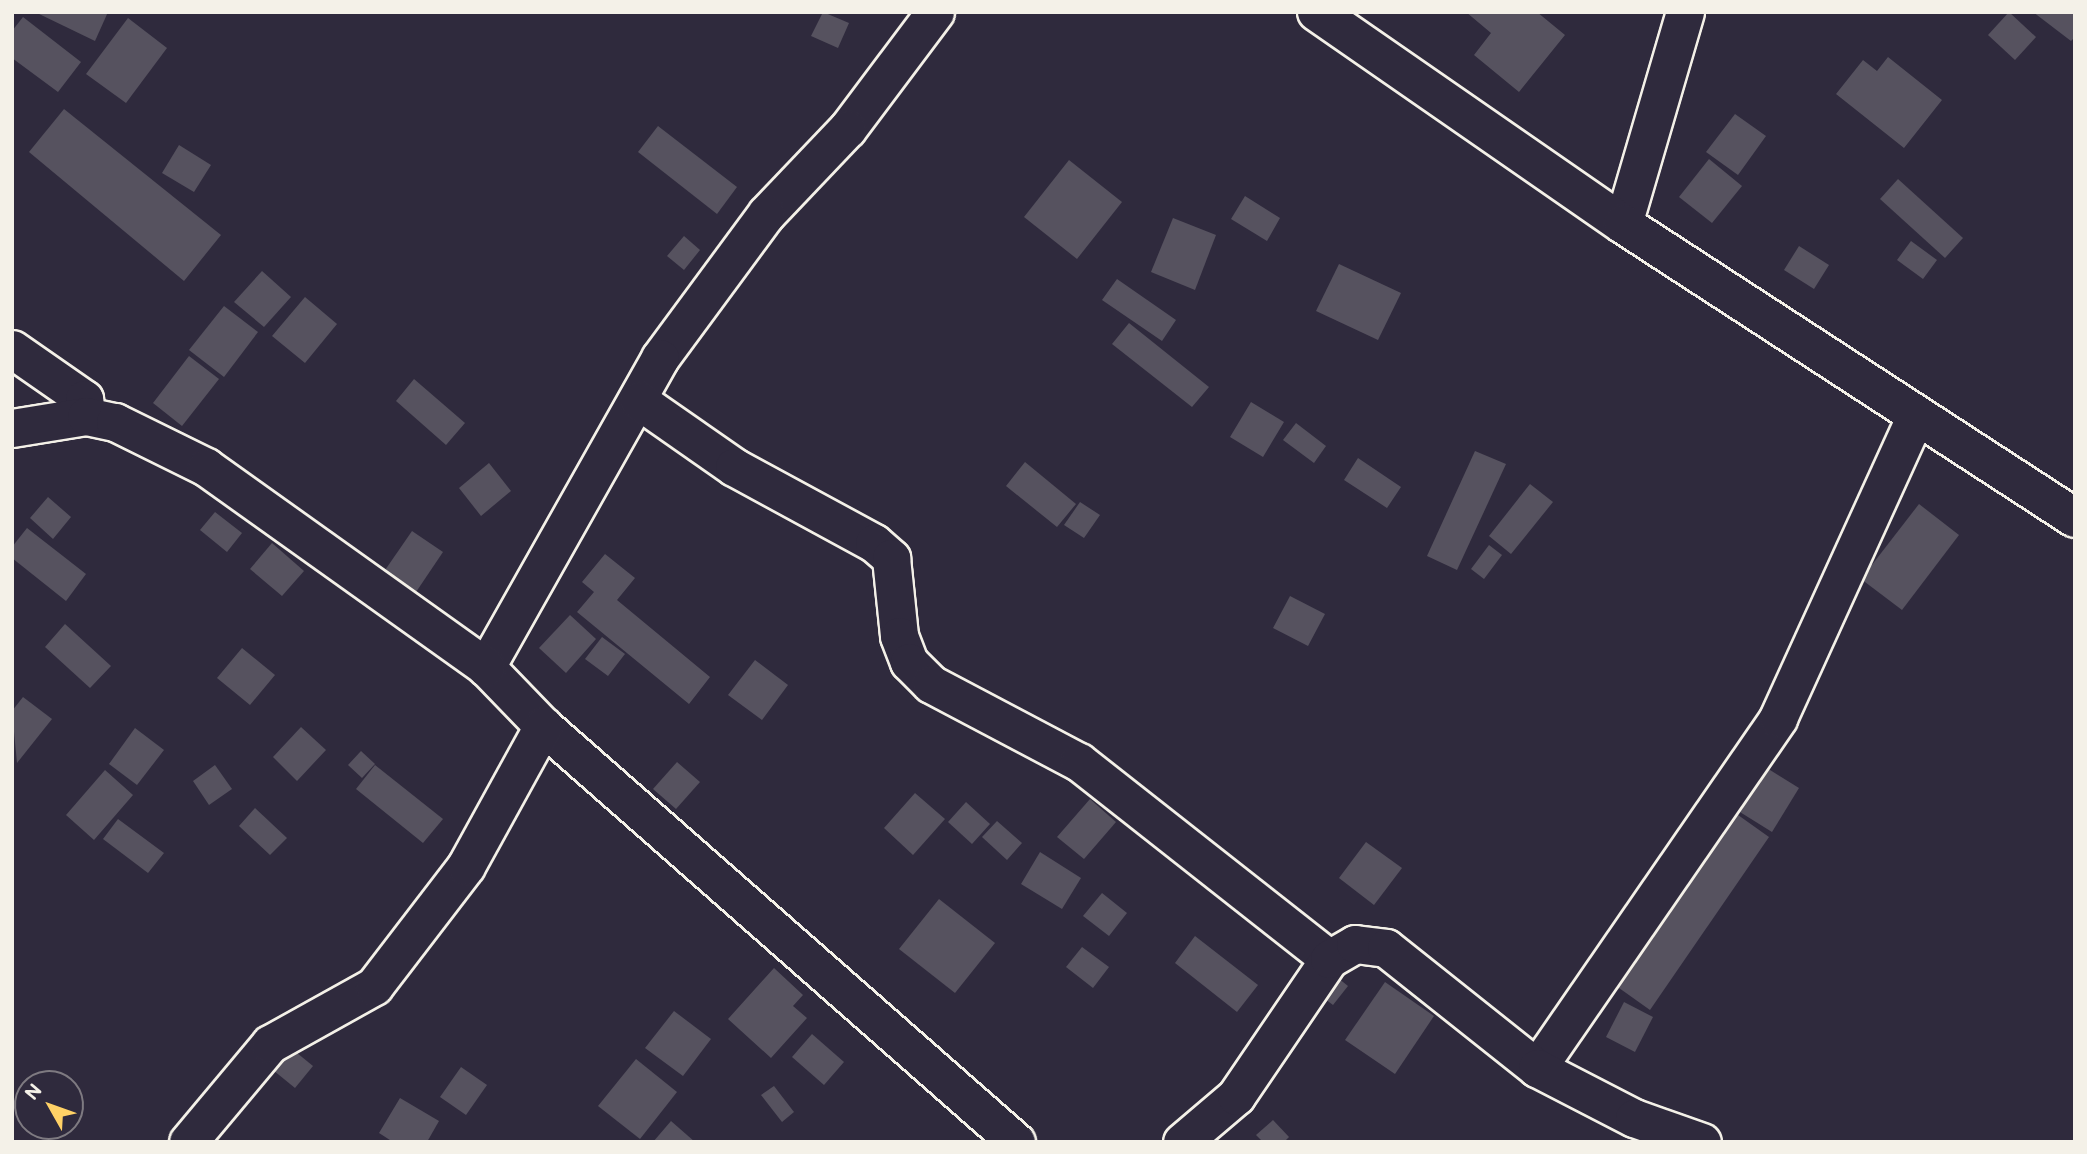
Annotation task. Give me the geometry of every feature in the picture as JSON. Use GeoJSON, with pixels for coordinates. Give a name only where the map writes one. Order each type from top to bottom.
{"type":"FeatureCollection","features":[{"type":"Feature","properties":{"kind":"main road"},"geometry":{"type":"LineString","coordinates":[[1317,12],[1623,223],[2075,518]]}},
{"type":"Feature","properties":{"kind":"street"},"geometry":{"type":"LineString","coordinates":[[486,667],[660,358],[766,214],[847,129],[935,12]]}},
{"type":"Feature","properties":{"kind":"street"},"geometry":{"type":"LineString","coordinates":[[1623,223],[1685,12]]}},
{"type":"Feature","properties":{"kind":"street"},"geometry":{"type":"LineString","coordinates":[[12,349],[84,399],[86,416]]}},
{"type":"Feature","properties":{"kind":"street"},"geometry":{"type":"LineString","coordinates":[[638,400],[734,467],[874,543],[891,558],[906,653],[931,684],[1079,762],[1329,959]]}},
{"type":"Feature","properties":{"kind":"street"},"geometry":{"type":"LineString","coordinates":[[1537,1068],[1778,718],[1916,415]]}},
{"type":"Feature","properties":{"kind":"street"},"geometry":{"type":"LineString","coordinates":[[12,428],[86,416],[115,422],[206,467],[486,667],[543,726],[1016,1142]]}},
{"type":"Feature","properties":{"kind":"street"},"geometry":{"type":"LineString","coordinates":[[188,1142],[271,1044],[374,986],[466,866],[543,726]]}},
{"type":"Feature","properties":{"kind":"street"},"geometry":{"type":"LineString","coordinates":[[1182,1142],[1236,1096],[1329,959],[1355,944],[1386,948],[1537,1068],[1634,1118],[1702,1142]]}},
{"type":"Feature","properties":{"kind":"building"},"geometry":{"type":"Polygon","coordinates":[[[35,12],[108,12],[95,41],[35,12]]]}},
{"type":"Feature","properties":{"kind":"building"},"geometry":{"type":"Polygon","coordinates":[[[823,12],[849,23],[838,48],[811,36],[823,12]]]}},
{"type":"Feature","properties":{"kind":"building"},"geometry":{"type":"Polygon","coordinates":[[[1466,12],[1537,12],[1565,35],[1519,92],[1474,55],[1491,33],[1466,12]]]}},
{"type":"Feature","properties":{"kind":"building"},"geometry":{"type":"Polygon","coordinates":[[[2009,12],[2036,37],[2015,60],[1988,35],[2009,12]]]}},
{"type":"Feature","properties":{"kind":"building"},"geometry":{"type":"Polygon","coordinates":[[[2033,12],[2075,12],[2075,37],[2071,41],[2033,12]]]}},
{"type":"Feature","properties":{"kind":"building"},"geometry":{"type":"Polygon","coordinates":[[[23,17],[81,62],[58,92],[12,58],[12,31],[23,17]]]}},
{"type":"Feature","properties":{"kind":"building"},"geometry":{"type":"Polygon","coordinates":[[[128,18],[167,48],[126,103],[86,74],[128,18]]]}},
{"type":"Feature","properties":{"kind":"building"},"geometry":{"type":"Polygon","coordinates":[[[1888,57],[1942,100],[1904,148],[1836,94],[1863,60],[1877,71],[1888,57]]]}},
{"type":"Feature","properties":{"kind":"building"},"geometry":{"type":"Polygon","coordinates":[[[64,109],[221,235],[184,281],[29,152],[64,109]]]}},
{"type":"Feature","properties":{"kind":"building"},"geometry":{"type":"Polygon","coordinates":[[[1735,114],[1766,136],[1738,175],[1706,152],[1735,114]]]}},
{"type":"Feature","properties":{"kind":"building"},"geometry":{"type":"Polygon","coordinates":[[[658,126],[737,187],[717,214],[638,152],[658,126]]]}},
{"type":"Feature","properties":{"kind":"building"},"geometry":{"type":"Polygon","coordinates":[[[179,145],[211,165],[194,192],[162,173],[179,145]]]}},
{"type":"Feature","properties":{"kind":"building"},"geometry":{"type":"Polygon","coordinates":[[[1709,159],[1742,186],[1712,223],[1679,197],[1709,159]]]}},
{"type":"Feature","properties":{"kind":"building"},"geometry":{"type":"Polygon","coordinates":[[[1069,160],[1122,202],[1077,259],[1024,217],[1069,160]]]}},
{"type":"Feature","properties":{"kind":"building"},"geometry":{"type":"Polygon","coordinates":[[[1898,179],[1963,238],[1945,258],[1880,199],[1898,179]]]}},
{"type":"Feature","properties":{"kind":"building"},"geometry":{"type":"Polygon","coordinates":[[[1245,196],[1280,218],[1267,241],[1231,219],[1245,196]]]}},
{"type":"Feature","properties":{"kind":"building"},"geometry":{"type":"Polygon","coordinates":[[[1173,218],[1216,235],[1195,290],[1151,272],[1173,218]]]}},
{"type":"Feature","properties":{"kind":"building"},"geometry":{"type":"Polygon","coordinates":[[[684,236],[700,250],[684,270],[667,256],[684,236]]]}},
{"type":"Feature","properties":{"kind":"building"},"geometry":{"type":"Polygon","coordinates":[[[1911,241],[1937,260],[1923,279],[1897,260],[1911,241]]]}},
{"type":"Feature","properties":{"kind":"building"},"geometry":{"type":"Polygon","coordinates":[[[1799,246],[1829,265],[1814,289],[1784,270],[1799,246]]]}},
{"type":"Feature","properties":{"kind":"building"},"geometry":{"type":"Polygon","coordinates":[[[1339,264],[1401,293],[1378,340],[1316,311],[1339,264]]]}},
{"type":"Feature","properties":{"kind":"building"},"geometry":{"type":"Polygon","coordinates":[[[262,271],[291,297],[264,327],[234,302],[262,271]]]}},
{"type":"Feature","properties":{"kind":"building"},"geometry":{"type":"Polygon","coordinates":[[[1117,279],[1176,320],[1162,341],[1102,300],[1117,279]]]}},
{"type":"Feature","properties":{"kind":"building"},"geometry":{"type":"Polygon","coordinates":[[[305,297],[337,324],[305,363],[272,336],[305,297]]]}},
{"type":"Feature","properties":{"kind":"building"},"geometry":{"type":"Polygon","coordinates":[[[224,306],[258,332],[224,377],[189,350],[224,306]]]}},
{"type":"Feature","properties":{"kind":"building"},"geometry":{"type":"Polygon","coordinates":[[[1129,323],[1209,387],[1192,407],[1112,344],[1129,323]]]}},
{"type":"Feature","properties":{"kind":"building"},"geometry":{"type":"Polygon","coordinates":[[[189,356],[219,379],[182,426],[153,403],[189,356]]]}},
{"type":"Feature","properties":{"kind":"building"},"geometry":{"type":"Polygon","coordinates":[[[414,379],[465,423],[446,445],[396,401],[414,379]]]}},
{"type":"Feature","properties":{"kind":"building"},"geometry":{"type":"Polygon","coordinates":[[[1251,402],[1284,422],[1263,457],[1230,437],[1251,402]]]}},
{"type":"Feature","properties":{"kind":"building"},"geometry":{"type":"Polygon","coordinates":[[[1296,423],[1326,446],[1314,463],[1283,440],[1296,423]]]}},
{"type":"Feature","properties":{"kind":"building"},"geometry":{"type":"Polygon","coordinates":[[[1475,451],[1506,464],[1457,570],[1427,556],[1475,451]]]}},
{"type":"Feature","properties":{"kind":"building"},"geometry":{"type":"Polygon","coordinates":[[[1358,458],[1401,487],[1387,508],[1344,480],[1358,458]]]}},
{"type":"Feature","properties":{"kind":"building"},"geometry":{"type":"Polygon","coordinates":[[[1025,462],[1076,504],[1057,527],[1006,486],[1025,462]]]}},
{"type":"Feature","properties":{"kind":"building"},"geometry":{"type":"Polygon","coordinates":[[[489,463],[511,491],[481,516],[459,488],[489,463]]]}},
{"type":"Feature","properties":{"kind":"building"},"geometry":{"type":"Polygon","coordinates":[[[1530,484],[1553,502],[1511,554],[1489,536],[1530,484]]]}},
{"type":"Feature","properties":{"kind":"building"},"geometry":{"type":"Polygon","coordinates":[[[48,497],[71,517],[53,539],[30,518],[48,497]]]}},
{"type":"Feature","properties":{"kind":"building"},"geometry":{"type":"Polygon","coordinates":[[[1080,502],[1100,515],[1084,538],[1064,525],[1080,502]]]}},
{"type":"Feature","properties":{"kind":"building"},"geometry":{"type":"Polygon","coordinates":[[[1919,504],[1959,535],[1902,610],[1861,579],[1919,504]]]}},
{"type":"Feature","properties":{"kind":"building"},"geometry":{"type":"Polygon","coordinates":[[[215,512],[242,533],[227,552],[200,530],[215,512]]]}},
{"type":"Feature","properties":{"kind":"building"},"geometry":{"type":"Polygon","coordinates":[[[27,528],[86,574],[66,601],[12,558],[12,547],[27,528]]]}},
{"type":"Feature","properties":{"kind":"building"},"geometry":{"type":"Polygon","coordinates":[[[412,531],[443,552],[412,598],[381,576],[412,531]]]}},
{"type":"Feature","properties":{"kind":"building"},"geometry":{"type":"Polygon","coordinates":[[[272,543],[304,571],[282,596],[250,569],[272,543]]]}},
{"type":"Feature","properties":{"kind":"building"},"geometry":{"type":"Polygon","coordinates":[[[1489,545],[1502,555],[1484,579],[1471,569],[1489,545]]]}},
{"type":"Feature","properties":{"kind":"building"},"geometry":{"type":"Polygon","coordinates":[[[605,554],[635,578],[617,600],[710,677],[689,704],[577,612],[594,592],[582,582],[605,554]]]}},
{"type":"Feature","properties":{"kind":"building"},"geometry":{"type":"Polygon","coordinates":[[[1290,596],[1325,614],[1308,646],[1273,628],[1290,596]]]}},
{"type":"Feature","properties":{"kind":"building"},"geometry":{"type":"Polygon","coordinates":[[[570,615],[596,639],[566,673],[539,648],[570,615]]]}},
{"type":"Feature","properties":{"kind":"building"},"geometry":{"type":"Polygon","coordinates":[[[65,624],[111,666],[90,688],[45,647],[65,624]]]}},
{"type":"Feature","properties":{"kind":"building"},"geometry":{"type":"Polygon","coordinates":[[[602,637],[625,654],[608,676],[585,659],[602,637]]]}},
{"type":"Feature","properties":{"kind":"building"},"geometry":{"type":"Polygon","coordinates":[[[242,648],[275,675],[250,705],[217,678],[242,648]]]}},
{"type":"Feature","properties":{"kind":"building"},"geometry":{"type":"Polygon","coordinates":[[[755,660],[788,685],[762,720],[728,695],[755,660]]]}},
{"type":"Feature","properties":{"kind":"building"},"geometry":{"type":"Polygon","coordinates":[[[23,697],[52,719],[17,763],[12,711],[23,697]]]}},
{"type":"Feature","properties":{"kind":"building"},"geometry":{"type":"Polygon","coordinates":[[[301,727],[326,750],[297,781],[273,757],[301,727]]]}},
{"type":"Feature","properties":{"kind":"building"},"geometry":{"type":"Polygon","coordinates":[[[135,728],[164,750],[137,785],[109,764],[135,728]]]}},
{"type":"Feature","properties":{"kind":"building"},"geometry":{"type":"Polygon","coordinates":[[[361,751],[375,764],[362,778],[348,765],[361,751]]]}},
{"type":"Feature","properties":{"kind":"building"},"geometry":{"type":"Polygon","coordinates":[[[1754,760],[1799,788],[1772,832],[1727,804],[1754,760]]]}},
{"type":"Feature","properties":{"kind":"building"},"geometry":{"type":"Polygon","coordinates":[[[677,762],[700,782],[676,809],[653,789],[677,762]]]}},
{"type":"Feature","properties":{"kind":"building"},"geometry":{"type":"Polygon","coordinates":[[[215,765],[232,789],[209,805],[193,781],[215,765]]]}},
{"type":"Feature","properties":{"kind":"building"},"geometry":{"type":"Polygon","coordinates":[[[375,765],[443,819],[423,843],[356,789],[375,765]]]}},
{"type":"Feature","properties":{"kind":"building"},"geometry":{"type":"Polygon","coordinates":[[[105,770],[133,795],[94,840],[66,815],[105,770]]]}},
{"type":"Feature","properties":{"kind":"building"},"geometry":{"type":"Polygon","coordinates":[[[915,793],[945,819],[913,855],[884,828],[915,793]]]}},
{"type":"Feature","properties":{"kind":"building"},"geometry":{"type":"Polygon","coordinates":[[[1090,799],[1116,822],[1084,859],[1057,837],[1090,799]]]}},
{"type":"Feature","properties":{"kind":"building"},"geometry":{"type":"Polygon","coordinates":[[[966,802],[990,824],[972,844],[948,822],[966,802]]]}},
{"type":"Feature","properties":{"kind":"building"},"geometry":{"type":"Polygon","coordinates":[[[255,808],[287,838],[270,855],[239,826],[255,808]]]}},
{"type":"Feature","properties":{"kind":"building"},"geometry":{"type":"Polygon","coordinates":[[[1731,810],[1769,837],[1650,1010],[1612,983],[1731,810]]]}},
{"type":"Feature","properties":{"kind":"building"},"geometry":{"type":"Polygon","coordinates":[[[118,819],[164,853],[148,873],[103,839],[118,819]]]}},
{"type":"Feature","properties":{"kind":"building"},"geometry":{"type":"Polygon","coordinates":[[[997,821],[1022,843],[1007,860],[982,837],[997,821]]]}},
{"type":"Feature","properties":{"kind":"building"},"geometry":{"type":"Polygon","coordinates":[[[1366,842],[1402,868],[1374,905],[1339,878],[1366,842]]]}},
{"type":"Feature","properties":{"kind":"building"},"geometry":{"type":"Polygon","coordinates":[[[1040,852],[1081,878],[1062,909],[1021,884],[1040,852]]]}},
{"type":"Feature","properties":{"kind":"building"},"geometry":{"type":"Polygon","coordinates":[[[1102,893],[1127,913],[1109,936],[1083,916],[1102,893]]]}},
{"type":"Feature","properties":{"kind":"building"},"geometry":{"type":"Polygon","coordinates":[[[939,899],[995,943],[955,993],[899,949],[939,899]]]}},
{"type":"Feature","properties":{"kind":"building"},"geometry":{"type":"Polygon","coordinates":[[[1195,936],[1258,985],[1237,1012],[1175,963],[1195,936]]]}},
{"type":"Feature","properties":{"kind":"building"},"geometry":{"type":"Polygon","coordinates":[[[1082,947],[1109,967],[1093,988],[1066,967],[1082,947]]]}},
{"type":"Feature","properties":{"kind":"building"},"geometry":{"type":"Polygon","coordinates":[[[774,968],[803,995],[793,1006],[807,1018],[771,1058],[728,1019],[774,968]]]}},
{"type":"Feature","properties":{"kind":"building"},"geometry":{"type":"Polygon","coordinates":[[[1328,970],[1348,986],[1333,1005],[1313,990],[1328,970]]]}},
{"type":"Feature","properties":{"kind":"building"},"geometry":{"type":"Polygon","coordinates":[[[1385,982],[1434,1016],[1395,1074],[1345,1040],[1385,982]]]}},
{"type":"Feature","properties":{"kind":"building"},"geometry":{"type":"Polygon","coordinates":[[[1624,1002],[1653,1017],[1635,1052],[1606,1037],[1624,1002]]]}},
{"type":"Feature","properties":{"kind":"building"},"geometry":{"type":"Polygon","coordinates":[[[674,1011],[711,1039],[683,1076],[645,1048],[674,1011]]]}},
{"type":"Feature","properties":{"kind":"building"},"geometry":{"type":"Polygon","coordinates":[[[812,1034],[844,1062],[824,1085],[792,1057],[812,1034]]]}},
{"type":"Feature","properties":{"kind":"building"},"geometry":{"type":"Polygon","coordinates":[[[286,1044],[313,1066],[295,1088],[268,1066],[286,1044]]]}},
{"type":"Feature","properties":{"kind":"building"},"geometry":{"type":"Polygon","coordinates":[[[636,1059],[677,1092],[640,1139],[598,1106],[636,1059]]]}},
{"type":"Feature","properties":{"kind":"building"},"geometry":{"type":"Polygon","coordinates":[[[461,1067],[487,1085],[466,1115],[440,1097],[461,1067]]]}},
{"type":"Feature","properties":{"kind":"building"},"geometry":{"type":"Polygon","coordinates":[[[774,1086],[794,1112],[782,1122],[761,1095],[774,1086]]]}},
{"type":"Feature","properties":{"kind":"building"},"geometry":{"type":"Polygon","coordinates":[[[400,1098],[439,1121],[427,1142],[393,1142],[379,1133],[400,1098]]]}},
{"type":"Feature","properties":{"kind":"building"},"geometry":{"type":"Polygon","coordinates":[[[1273,1120],[1289,1137],[1284,1142],[1263,1142],[1256,1135],[1273,1120]]]}},
{"type":"Feature","properties":{"kind":"building"},"geometry":{"type":"Polygon","coordinates":[[[671,1121],[695,1142],[653,1142],[671,1121]]]}}]}
